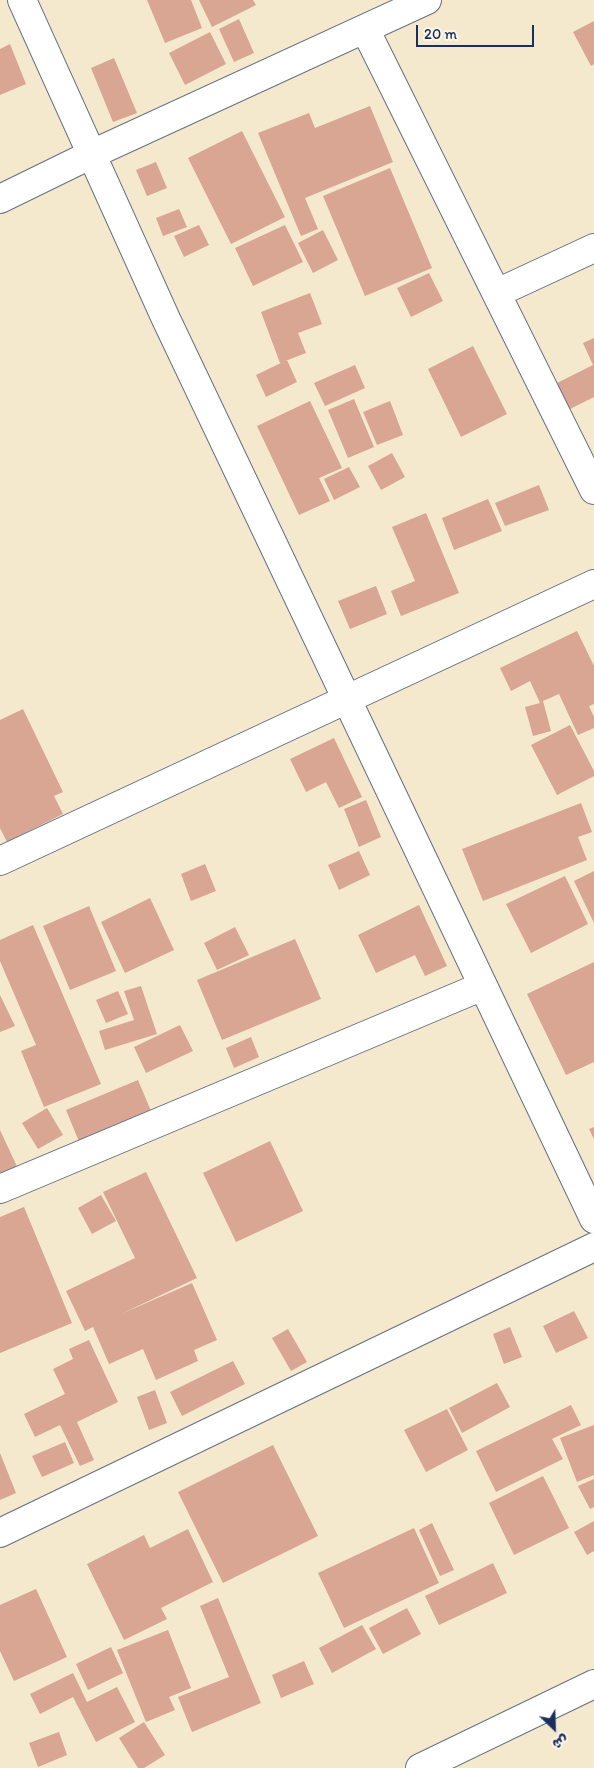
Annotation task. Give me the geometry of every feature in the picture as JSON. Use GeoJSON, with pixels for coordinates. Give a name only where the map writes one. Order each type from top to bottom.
{"type":"FeatureCollection","features":[{"type":"Feature","properties":{"kind":"street"},"geometry":{"type":"LineString","coordinates":[[22,0],[90,155],[347,699],[368,748],[594,1219]]}},
{"type":"Feature","properties":{"kind":"street"},"geometry":{"type":"LineString","coordinates":[[0,199],[90,155],[427,0]]}},
{"type":"Feature","properties":{"kind":"street"},"geometry":{"type":"LineString","coordinates":[[365,29],[594,490]]}},
{"type":"Feature","properties":{"kind":"street"},"geometry":{"type":"LineString","coordinates":[[497,293],[594,248]]}},
{"type":"Feature","properties":{"kind":"street"},"geometry":{"type":"LineString","coordinates":[[0,861],[594,584]]}},
{"type":"Feature","properties":{"kind":"street"},"geometry":{"type":"LineString","coordinates":[[0,1189],[483,986]]}},
{"type":"Feature","properties":{"kind":"street"},"geometry":{"type":"LineString","coordinates":[[0,1533],[594,1246]]}},
{"type":"Feature","properties":{"kind":"street"},"geometry":{"type":"LineString","coordinates":[[420,1768],[594,1684]]}},
{"type":"Feature","properties":{"kind":"building"},"geometry":{"type":"Polygon","coordinates":[[[147,0],[191,0],[202,28],[165,43],[147,0]]]}},
{"type":"Feature","properties":{"kind":"building"},"geometry":{"type":"Polygon","coordinates":[[[199,0],[253,0],[256,5],[212,27],[199,0]]]}},
{"type":"Feature","properties":{"kind":"building"},"geometry":{"type":"Polygon","coordinates":[[[239,19],[254,53],[234,62],[219,29],[239,19]]]}},
{"type":"Feature","properties":{"kind":"building"},"geometry":{"type":"Polygon","coordinates":[[[594,21],[594,64],[591,66],[573,32],[594,21]]]}},
{"type":"Feature","properties":{"kind":"building"},"geometry":{"type":"Polygon","coordinates":[[[210,32],[226,64],[185,85],[169,53],[210,32]]]}},
{"type":"Feature","properties":{"kind":"building"},"geometry":{"type":"Polygon","coordinates":[[[10,44],[26,84],[0,95],[0,49],[10,44]]]}},
{"type":"Feature","properties":{"kind":"building"},"geometry":{"type":"Polygon","coordinates":[[[114,58],[137,113],[113,122],[91,68],[114,58]]]}},
{"type":"Feature","properties":{"kind":"building"},"geometry":{"type":"Polygon","coordinates":[[[370,106],[393,162],[305,198],[318,229],[301,236],[258,133],[309,113],[315,128],[370,106]]]}},
{"type":"Feature","properties":{"kind":"building"},"geometry":{"type":"Polygon","coordinates":[[[242,131],[285,217],[231,244],[188,158],[242,131]]]}},
{"type":"Feature","properties":{"kind":"building"},"geometry":{"type":"Polygon","coordinates":[[[156,162],[167,188],[147,196],[136,170],[156,162]]]}},
{"type":"Feature","properties":{"kind":"building"},"geometry":{"type":"Polygon","coordinates":[[[390,168],[432,268],[365,296],[323,196],[390,168]]]}},
{"type":"Feature","properties":{"kind":"building"},"geometry":{"type":"Polygon","coordinates":[[[179,209],[187,227],[163,236],[156,218],[179,209]]]}},
{"type":"Feature","properties":{"kind":"building"},"geometry":{"type":"Polygon","coordinates":[[[199,225],[209,245],[184,257],[174,236],[199,225]]]}},
{"type":"Feature","properties":{"kind":"building"},"geometry":{"type":"Polygon","coordinates":[[[285,225],[303,262],[253,286],[235,248],[285,225]]]}},
{"type":"Feature","properties":{"kind":"building"},"geometry":{"type":"Polygon","coordinates":[[[323,230],[338,260],[313,273],[298,243],[323,230]]]}},
{"type":"Feature","properties":{"kind":"building"},"geometry":{"type":"Polygon","coordinates":[[[429,273],[443,301],[411,317],[397,288],[429,273]]]}},
{"type":"Feature","properties":{"kind":"building"},"geometry":{"type":"Polygon","coordinates":[[[310,293],[322,324],[298,333],[306,353],[280,363],[261,312],[310,293]]]}},
{"type":"Feature","properties":{"kind":"building"},"geometry":{"type":"Polygon","coordinates":[[[594,338],[594,397],[570,409],[557,383],[593,365],[583,343],[594,338]]]}},
{"type":"Feature","properties":{"kind":"building"},"geometry":{"type":"Polygon","coordinates":[[[473,346],[507,414],[461,437],[428,369],[473,346]]]}},
{"type":"Feature","properties":{"kind":"building"},"geometry":{"type":"Polygon","coordinates":[[[287,360],[297,382],[266,397],[256,375],[287,360]]]}},
{"type":"Feature","properties":{"kind":"building"},"geometry":{"type":"Polygon","coordinates":[[[355,365],[365,388],[325,406],[314,383],[355,365]]]}},
{"type":"Feature","properties":{"kind":"building"},"geometry":{"type":"Polygon","coordinates":[[[354,399],[374,447],[348,458],[328,410],[354,399]]]}},
{"type":"Feature","properties":{"kind":"building"},"geometry":{"type":"Polygon","coordinates":[[[310,401],[342,468],[319,478],[330,501],[299,515],[257,426],[310,401]]]}},
{"type":"Feature","properties":{"kind":"building"},"geometry":{"type":"Polygon","coordinates":[[[390,401],[403,435],[377,445],[363,412],[390,401]]]}},
{"type":"Feature","properties":{"kind":"building"},"geometry":{"type":"Polygon","coordinates":[[[392,453],[405,477],[381,490],[368,466],[392,453]]]}},
{"type":"Feature","properties":{"kind":"building"},"geometry":{"type":"Polygon","coordinates":[[[349,467],[360,487],[334,500],[324,479],[349,467]]]}},
{"type":"Feature","properties":{"kind":"building"},"geometry":{"type":"Polygon","coordinates":[[[539,485],[549,510],[505,526],[495,503],[539,485]]]}},
{"type":"Feature","properties":{"kind":"building"},"geometry":{"type":"Polygon","coordinates":[[[488,499],[502,531],[454,550],[442,518],[488,499]]]}},
{"type":"Feature","properties":{"kind":"building"},"geometry":{"type":"Polygon","coordinates":[[[426,513],[459,593],[401,616],[391,591],[415,581],[392,527],[426,513]]]}},
{"type":"Feature","properties":{"kind":"building"},"geometry":{"type":"Polygon","coordinates":[[[376,586],[387,614],[350,629],[338,601],[376,586]]]}},
{"type":"Feature","properties":{"kind":"building"},"geometry":{"type":"Polygon","coordinates":[[[577,631],[594,666],[594,704],[589,706],[594,717],[594,728],[578,735],[559,694],[543,701],[551,731],[533,736],[525,707],[540,703],[530,681],[511,691],[500,668],[577,631]]]}},
{"type":"Feature","properties":{"kind":"building"},"geometry":{"type":"Polygon","coordinates":[[[23,709],[63,792],[54,796],[63,814],[7,842],[0,828],[0,720],[23,709]]]}},
{"type":"Feature","properties":{"kind":"building"},"geometry":{"type":"Polygon","coordinates":[[[570,725],[594,771],[594,776],[557,795],[531,745],[570,725]]]}},
{"type":"Feature","properties":{"kind":"building"},"geometry":{"type":"Polygon","coordinates":[[[334,738],[362,797],[339,808],[326,782],[306,792],[290,759],[334,738]]]}},
{"type":"Feature","properties":{"kind":"building"},"geometry":{"type":"Polygon","coordinates":[[[366,800],[381,837],[359,847],[344,809],[366,800]]]}},
{"type":"Feature","properties":{"kind":"building"},"geometry":{"type":"Polygon","coordinates":[[[581,803],[592,832],[578,837],[587,860],[483,901],[462,849],[581,803]]]}},
{"type":"Feature","properties":{"kind":"building"},"geometry":{"type":"Polygon","coordinates":[[[359,851],[370,875],[339,890],[328,865],[359,851]]]}},
{"type":"Feature","properties":{"kind":"building"},"geometry":{"type":"Polygon","coordinates":[[[205,864],[216,891],[191,901],[181,874],[205,864]]]}},
{"type":"Feature","properties":{"kind":"building"},"geometry":{"type":"Polygon","coordinates":[[[594,871],[594,923],[574,881],[594,871]]]}},
{"type":"Feature","properties":{"kind":"building"},"geometry":{"type":"Polygon","coordinates":[[[565,876],[588,924],[531,953],[506,904],[565,876]]]}},
{"type":"Feature","properties":{"kind":"building"},"geometry":{"type":"Polygon","coordinates":[[[150,898],[174,950],[125,973],[101,922],[150,898]]]}},
{"type":"Feature","properties":{"kind":"building"},"geometry":{"type":"Polygon","coordinates":[[[419,905],[447,966],[425,976],[415,955],[376,973],[358,935],[419,905]]]}},
{"type":"Feature","properties":{"kind":"building"},"geometry":{"type":"Polygon","coordinates":[[[89,906],[116,971],[70,990],[43,926],[89,906]]]}},
{"type":"Feature","properties":{"kind":"building"},"geometry":{"type":"Polygon","coordinates":[[[33,925],[101,1084],[44,1107],[21,1051],[36,1045],[0,961],[0,940],[33,925]]]}},
{"type":"Feature","properties":{"kind":"building"},"geometry":{"type":"Polygon","coordinates":[[[235,927],[249,955],[217,970],[204,943],[235,927]]]}},
{"type":"Feature","properties":{"kind":"building"},"geometry":{"type":"Polygon","coordinates":[[[295,939],[321,999],[222,1040],[197,980],[295,939]]]}},
{"type":"Feature","properties":{"kind":"building"},"geometry":{"type":"Polygon","coordinates":[[[594,962],[594,1062],[566,1075],[527,994],[594,962]]]}},
{"type":"Feature","properties":{"kind":"building"},"geometry":{"type":"Polygon","coordinates":[[[141,986],[157,1034],[105,1050],[99,1031],[134,1020],[124,991],[141,986]]]}},
{"type":"Feature","properties":{"kind":"building"},"geometry":{"type":"Polygon","coordinates":[[[118,991],[128,1014],[106,1023],[96,1000],[118,991]]]}},
{"type":"Feature","properties":{"kind":"building"},"geometry":{"type":"Polygon","coordinates":[[[0,995],[15,1026],[0,1032],[0,995]]]}},
{"type":"Feature","properties":{"kind":"building"},"geometry":{"type":"Polygon","coordinates":[[[180,1025],[193,1051],[146,1073],[134,1047],[180,1025]]]}},
{"type":"Feature","properties":{"kind":"building"},"geometry":{"type":"Polygon","coordinates":[[[251,1037],[259,1057],[234,1068],[226,1048],[251,1037]]]}},
{"type":"Feature","properties":{"kind":"building"},"geometry":{"type":"Polygon","coordinates":[[[138,1080],[151,1111],[92,1135],[101,1155],[80,1144],[66,1110],[138,1080]]]}},
{"type":"Feature","properties":{"kind":"building"},"geometry":{"type":"Polygon","coordinates":[[[47,1108],[63,1135],[38,1149],[22,1123],[47,1108]]]}},
{"type":"Feature","properties":{"kind":"building"},"geometry":{"type":"Polygon","coordinates":[[[594,1127],[594,1139],[589,1129],[594,1127]]]}},
{"type":"Feature","properties":{"kind":"building"},"geometry":{"type":"Polygon","coordinates":[[[0,1130],[20,1173],[0,1182],[0,1130]]]}},
{"type":"Feature","properties":{"kind":"building"},"geometry":{"type":"Polygon","coordinates":[[[270,1141],[303,1211],[236,1242],[203,1173],[270,1141]]]}},
{"type":"Feature","properties":{"kind":"building"},"geometry":{"type":"Polygon","coordinates":[[[146,1172],[197,1278],[121,1314],[192,1283],[217,1340],[194,1350],[198,1361],[156,1380],[143,1349],[109,1364],[93,1327],[85,1331],[66,1291],[135,1258],[103,1192],[146,1172]]]}},
{"type":"Feature","properties":{"kind":"building"},"geometry":{"type":"Polygon","coordinates":[[[101,1195],[116,1221],[92,1234],[78,1208],[101,1195]]]}},
{"type":"Feature","properties":{"kind":"building"},"geometry":{"type":"Polygon","coordinates":[[[24,1207],[72,1323],[0,1353],[0,1217],[24,1207]]]}},
{"type":"Feature","properties":{"kind":"building"},"geometry":{"type":"Polygon","coordinates":[[[574,1311],[588,1338],[556,1353],[543,1326],[574,1311]]]}},
{"type":"Feature","properties":{"kind":"building"},"geometry":{"type":"Polygon","coordinates":[[[510,1327],[522,1357],[504,1364],[493,1334],[510,1327]]]}},
{"type":"Feature","properties":{"kind":"building"},"geometry":{"type":"Polygon","coordinates":[[[288,1329],[307,1362],[291,1371],[272,1338],[288,1329]]]}},
{"type":"Feature","properties":{"kind":"building"},"geometry":{"type":"Polygon","coordinates":[[[89,1340],[118,1402],[77,1422],[94,1460],[80,1466],[60,1425],[35,1437],[24,1414],[65,1394],[53,1369],[73,1359],[69,1349],[89,1340]]]}},
{"type":"Feature","properties":{"kind":"building"},"geometry":{"type":"Polygon","coordinates":[[[233,1361],[245,1384],[182,1416],[170,1392],[233,1361]]]}},
{"type":"Feature","properties":{"kind":"building"},"geometry":{"type":"Polygon","coordinates":[[[497,1383],[510,1407],[462,1433],[449,1408],[497,1383]]]}},
{"type":"Feature","properties":{"kind":"building"},"geometry":{"type":"Polygon","coordinates":[[[155,1390],[167,1423],[149,1430],[137,1397],[155,1390]]]}},
{"type":"Feature","properties":{"kind":"building"},"geometry":{"type":"Polygon","coordinates":[[[571,1405],[581,1425],[552,1439],[563,1459],[496,1492],[476,1451],[571,1405]]]}},
{"type":"Feature","properties":{"kind":"building"},"geometry":{"type":"Polygon","coordinates":[[[447,1409],[468,1450],[426,1472],[404,1430],[447,1409]]]}},
{"type":"Feature","properties":{"kind":"building"},"geometry":{"type":"Polygon","coordinates":[[[594,1425],[594,1475],[577,1482],[560,1438],[594,1425]]]}},
{"type":"Feature","properties":{"kind":"building"},"geometry":{"type":"Polygon","coordinates":[[[65,1442],[74,1463],[42,1477],[32,1456],[65,1442]]]}},
{"type":"Feature","properties":{"kind":"building"},"geometry":{"type":"Polygon","coordinates":[[[273,1445],[318,1536],[223,1583],[178,1492],[273,1445]]]}},
{"type":"Feature","properties":{"kind":"building"},"geometry":{"type":"Polygon","coordinates":[[[0,1453],[16,1493],[0,1500],[0,1453]]]}},
{"type":"Feature","properties":{"kind":"building"},"geometry":{"type":"Polygon","coordinates":[[[543,1476],[569,1528],[514,1555],[489,1503],[543,1476]]]}},
{"type":"Feature","properties":{"kind":"building"},"geometry":{"type":"Polygon","coordinates":[[[594,1479],[594,1507],[590,1509],[578,1486],[594,1479]]]}},
{"type":"Feature","properties":{"kind":"building"},"geometry":{"type":"Polygon","coordinates":[[[594,1521],[594,1551],[587,1555],[574,1532],[594,1521]]]}},
{"type":"Feature","properties":{"kind":"building"},"geometry":{"type":"Polygon","coordinates":[[[432,1523],[454,1570],[440,1576],[419,1530],[432,1523]]]}},
{"type":"Feature","properties":{"kind":"building"},"geometry":{"type":"Polygon","coordinates":[[[414,1528],[439,1583],[344,1628],[318,1573],[414,1528]]]}},
{"type":"Feature","properties":{"kind":"building"},"geometry":{"type":"Polygon","coordinates":[[[188,1529],[213,1582],[161,1608],[167,1619],[124,1640],[87,1564],[144,1535],[150,1548],[188,1529]]]}},
{"type":"Feature","properties":{"kind":"building"},"geometry":{"type":"Polygon","coordinates":[[[493,1563],[507,1593],[439,1625],[425,1596],[493,1563]]]}},
{"type":"Feature","properties":{"kind":"building"},"geometry":{"type":"Polygon","coordinates":[[[36,1589],[67,1657],[14,1681],[0,1651],[0,1605],[36,1589]]]}},
{"type":"Feature","properties":{"kind":"building"},"geometry":{"type":"Polygon","coordinates":[[[218,1598],[261,1703],[192,1732],[178,1697],[229,1677],[200,1606],[218,1598]]]}},
{"type":"Feature","properties":{"kind":"building"},"geometry":{"type":"Polygon","coordinates":[[[407,1608],[421,1634],[383,1654],[369,1628],[407,1608]]]}},
{"type":"Feature","properties":{"kind":"building"},"geometry":{"type":"Polygon","coordinates":[[[362,1625],[376,1649],[332,1673],[319,1648],[362,1625]]]}},
{"type":"Feature","properties":{"kind":"building"},"geometry":{"type":"Polygon","coordinates":[[[168,1630],[191,1688],[169,1697],[175,1710],[146,1722],[117,1650],[168,1630]]]}},
{"type":"Feature","properties":{"kind":"building"},"geometry":{"type":"Polygon","coordinates":[[[111,1647],[123,1673],[88,1690],[76,1664],[111,1647]]]}},
{"type":"Feature","properties":{"kind":"building"},"geometry":{"type":"Polygon","coordinates":[[[304,1661],[314,1684],[281,1698],[272,1675],[304,1661]]]}},
{"type":"Feature","properties":{"kind":"building"},"geometry":{"type":"Polygon","coordinates":[[[73,1673],[87,1702],[117,1687],[135,1722],[96,1742],[73,1697],[40,1714],[30,1694],[73,1673]]]}},
{"type":"Feature","properties":{"kind":"building"},"geometry":{"type":"Polygon","coordinates":[[[144,1722],[165,1755],[144,1768],[138,1768],[119,1738],[144,1722]]]}},
{"type":"Feature","properties":{"kind":"building"},"geometry":{"type":"Polygon","coordinates":[[[59,1732],[67,1755],[38,1767],[29,1743],[59,1732]]]}}]}
